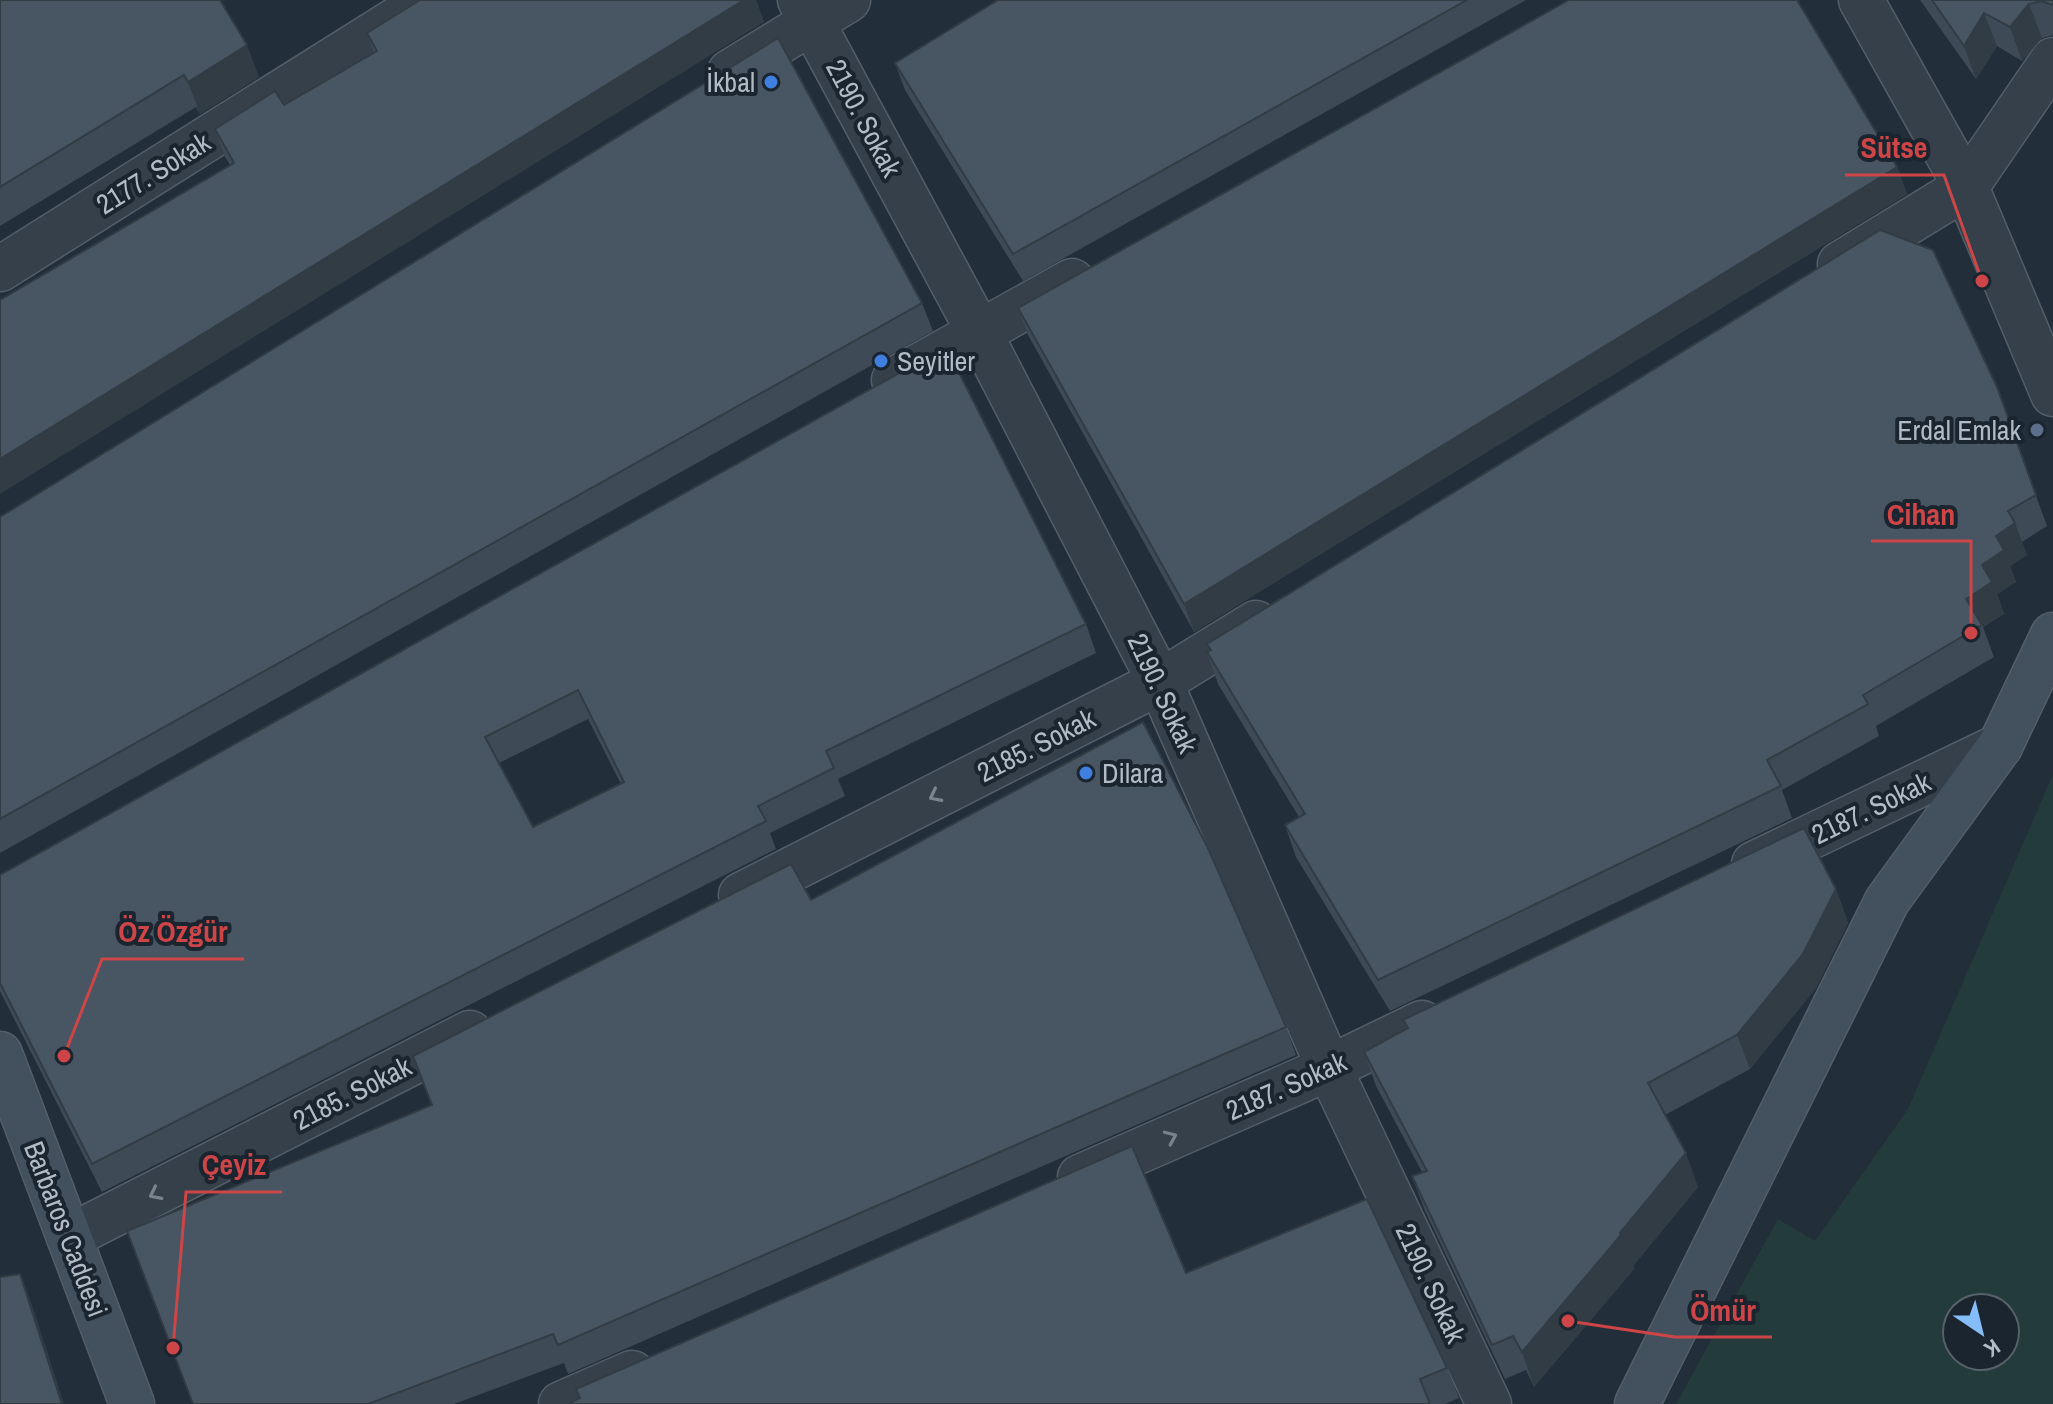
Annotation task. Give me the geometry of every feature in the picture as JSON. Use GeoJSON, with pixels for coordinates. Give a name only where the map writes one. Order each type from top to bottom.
{"type":"FeatureCollection","features":[{"type":"Feature","properties":{"kind":"main road"},"geometry":{"type":"LineString","coordinates":[[1637,1404],[1887,901],[2000,746],[2053,635]]}},
{"type":"Feature","properties":{"kind":"main road","name":"Barbaros Caddesi"},"geometry":{"type":"LineString","coordinates":[[0,1054],[13,1125],[69,1237],[132,1404]]}},
{"type":"Feature","properties":{"kind":"street","name":"2177. Sokak"},"geometry":{"type":"LineString","coordinates":[[0,269],[428,0]]}},
{"type":"Feature","properties":{"kind":"street"},"geometry":{"type":"LineString","coordinates":[[1861,0],[1966,187],[2053,394]]}},
{"type":"Feature","properties":{"kind":"street"},"geometry":{"type":"LineString","coordinates":[[690,96],[820,7]]}},
{"type":"Feature","properties":{"kind":"street","name":"2190. Sokak"},"geometry":{"type":"LineString","coordinates":[[820,7],[979,332],[1160,682],[1329,1068],[1489,1404]]}},
{"type":"Feature","properties":{"kind":"street"},"geometry":{"type":"LineString","coordinates":[[1805,286],[1966,187],[2053,60]]}},
{"type":"Feature","properties":{"kind":"street"},"geometry":{"type":"LineString","coordinates":[[855,402],[1104,263]]}},
{"type":"Feature","properties":{"kind":"street","name":"2185. Sokak"},"geometry":{"type":"LineString","coordinates":[[707,913],[1160,682],[1294,599]]}},
{"type":"Feature","properties":{"kind":"street","name":"2187. Sokak"},"geometry":{"type":"LineString","coordinates":[[1715,883],[2000,746]]}},
{"type":"Feature","properties":{"kind":"street","name":"2187. Sokak"},"geometry":{"type":"LineString","coordinates":[[1039,1195],[1329,1068],[1458,1006]]}},
{"type":"Feature","properties":{"kind":"street","name":"2185. Sokak"},"geometry":{"type":"LineString","coordinates":[[69,1237],[508,1014]]}},
{"type":"Feature","properties":{"kind":"street"},"geometry":{"type":"LineString","coordinates":[[561,1404],[662,1360]]}},
{"type":"Feature","properties":{"kind":"green space"},"geometry":{"type":"Polygon","coordinates":[[[2053,774],[2053,1404],[1676,1404],[1778,1219],[1815,1241],[1908,1109],[2053,774]]]}},
{"type":"Feature","properties":{"kind":"building"},"geometry":{"type":"Polygon","coordinates":[[[0,0],[220,0],[247,45],[188,82],[184,75],[0,187],[0,0]]]}},
{"type":"Feature","properties":{"kind":"building"},"geometry":{"type":"Polygon","coordinates":[[[420,0],[744,0],[0,459],[0,300],[234,163],[215,129],[275,91],[284,105],[377,51],[367,33],[420,0]]]}},
{"type":"Feature","properties":{"kind":"building"},"geometry":{"type":"Polygon","coordinates":[[[998,0],[1467,0],[1013,254],[895,63],[998,0]]]}},
{"type":"Feature","properties":{"kind":"building"},"geometry":{"type":"Polygon","coordinates":[[[1569,0],[1797,0],[1897,167],[1184,604],[1018,308],[1569,0]]]}},
{"type":"Feature","properties":{"kind":"building"},"geometry":{"type":"Polygon","coordinates":[[[1932,0],[2053,0],[2053,5],[2042,1],[2029,4],[2010,27],[1984,13],[1964,46],[1932,0]]]}},
{"type":"Feature","properties":{"kind":"building"},"geometry":{"type":"Polygon","coordinates":[[[778,38],[922,303],[0,819],[0,517],[778,38]]]}},
{"type":"Feature","properties":{"kind":"building"},"geometry":{"type":"Polygon","coordinates":[[[1880,230],[1933,250],[1997,387],[2036,495],[2008,511],[2015,523],[1996,536],[2004,550],[1982,565],[1992,582],[1966,599],[1982,625],[1863,695],[1868,704],[1767,760],[1781,786],[1378,980],[1285,825],[1305,814],[1207,652],[1211,650],[1207,644],[1880,230]]]}},
{"type":"Feature","properties":{"kind":"building"},"geometry":{"type":"Polygon","coordinates":[[[946,347],[1086,624],[826,751],[834,768],[758,806],[766,821],[92,1164],[0,983],[0,875],[946,347]],[[578,690],[485,737],[533,827],[624,782],[578,690]]]}},
{"type":"Feature","properties":{"kind":"building"},"geometry":{"type":"Polygon","coordinates":[[[1143,722],[1208,848],[1286,1027],[558,1345],[553,1334],[368,1404],[193,1404],[127,1231],[432,1105],[413,1056],[791,864],[811,900],[1143,722]]]}},
{"type":"Feature","properties":{"kind":"building"},"geometry":{"type":"Polygon","coordinates":[[[1804,828],[1836,889],[1803,954],[1737,1035],[1648,1083],[1686,1153],[1522,1352],[1513,1336],[1492,1345],[1412,1176],[1427,1171],[1364,1052],[1408,1028],[1403,1020],[1804,828]]]}},
{"type":"Feature","properties":{"kind":"building"},"geometry":{"type":"Polygon","coordinates":[[[1132,1146],[1186,1273],[1367,1199],[1447,1368],[1420,1379],[1430,1404],[568,1404],[580,1398],[576,1389],[1132,1146]]]}},
{"type":"Feature","properties":{"kind":"building"},"geometry":{"type":"Polygon","coordinates":[[[20,1274],[62,1404],[0,1404],[0,1277],[20,1274]]]}},
{"type":"Feature","properties":{"kind":"place","name":"İkbal"},"geometry":{"type":"Point","coordinates":[771,82]}},
{"type":"Feature","properties":{"kind":"place","name":"Sütse"},"geometry":{"type":"Point","coordinates":[1982,281]}},
{"type":"Feature","properties":{"kind":"place","name":"Seyitler"},"geometry":{"type":"Point","coordinates":[881,361]}},
{"type":"Feature","properties":{"kind":"place","name":"Erdal Emlak"},"geometry":{"type":"Point","coordinates":[2037,430]}},
{"type":"Feature","properties":{"kind":"place","name":"Cihan"},"geometry":{"type":"Point","coordinates":[1971,633]}},
{"type":"Feature","properties":{"kind":"place","name":"Dilara"},"geometry":{"type":"Point","coordinates":[1086,773]}},
{"type":"Feature","properties":{"kind":"place","name":"Öz Özgür"},"geometry":{"type":"Point","coordinates":[64,1056]}},
{"type":"Feature","properties":{"kind":"place","name":"Ömür"},"geometry":{"type":"Point","coordinates":[1568,1321]}},
{"type":"Feature","properties":{"kind":"place","name":"Çeyiz"},"geometry":{"type":"Point","coordinates":[173,1348]}}]}
